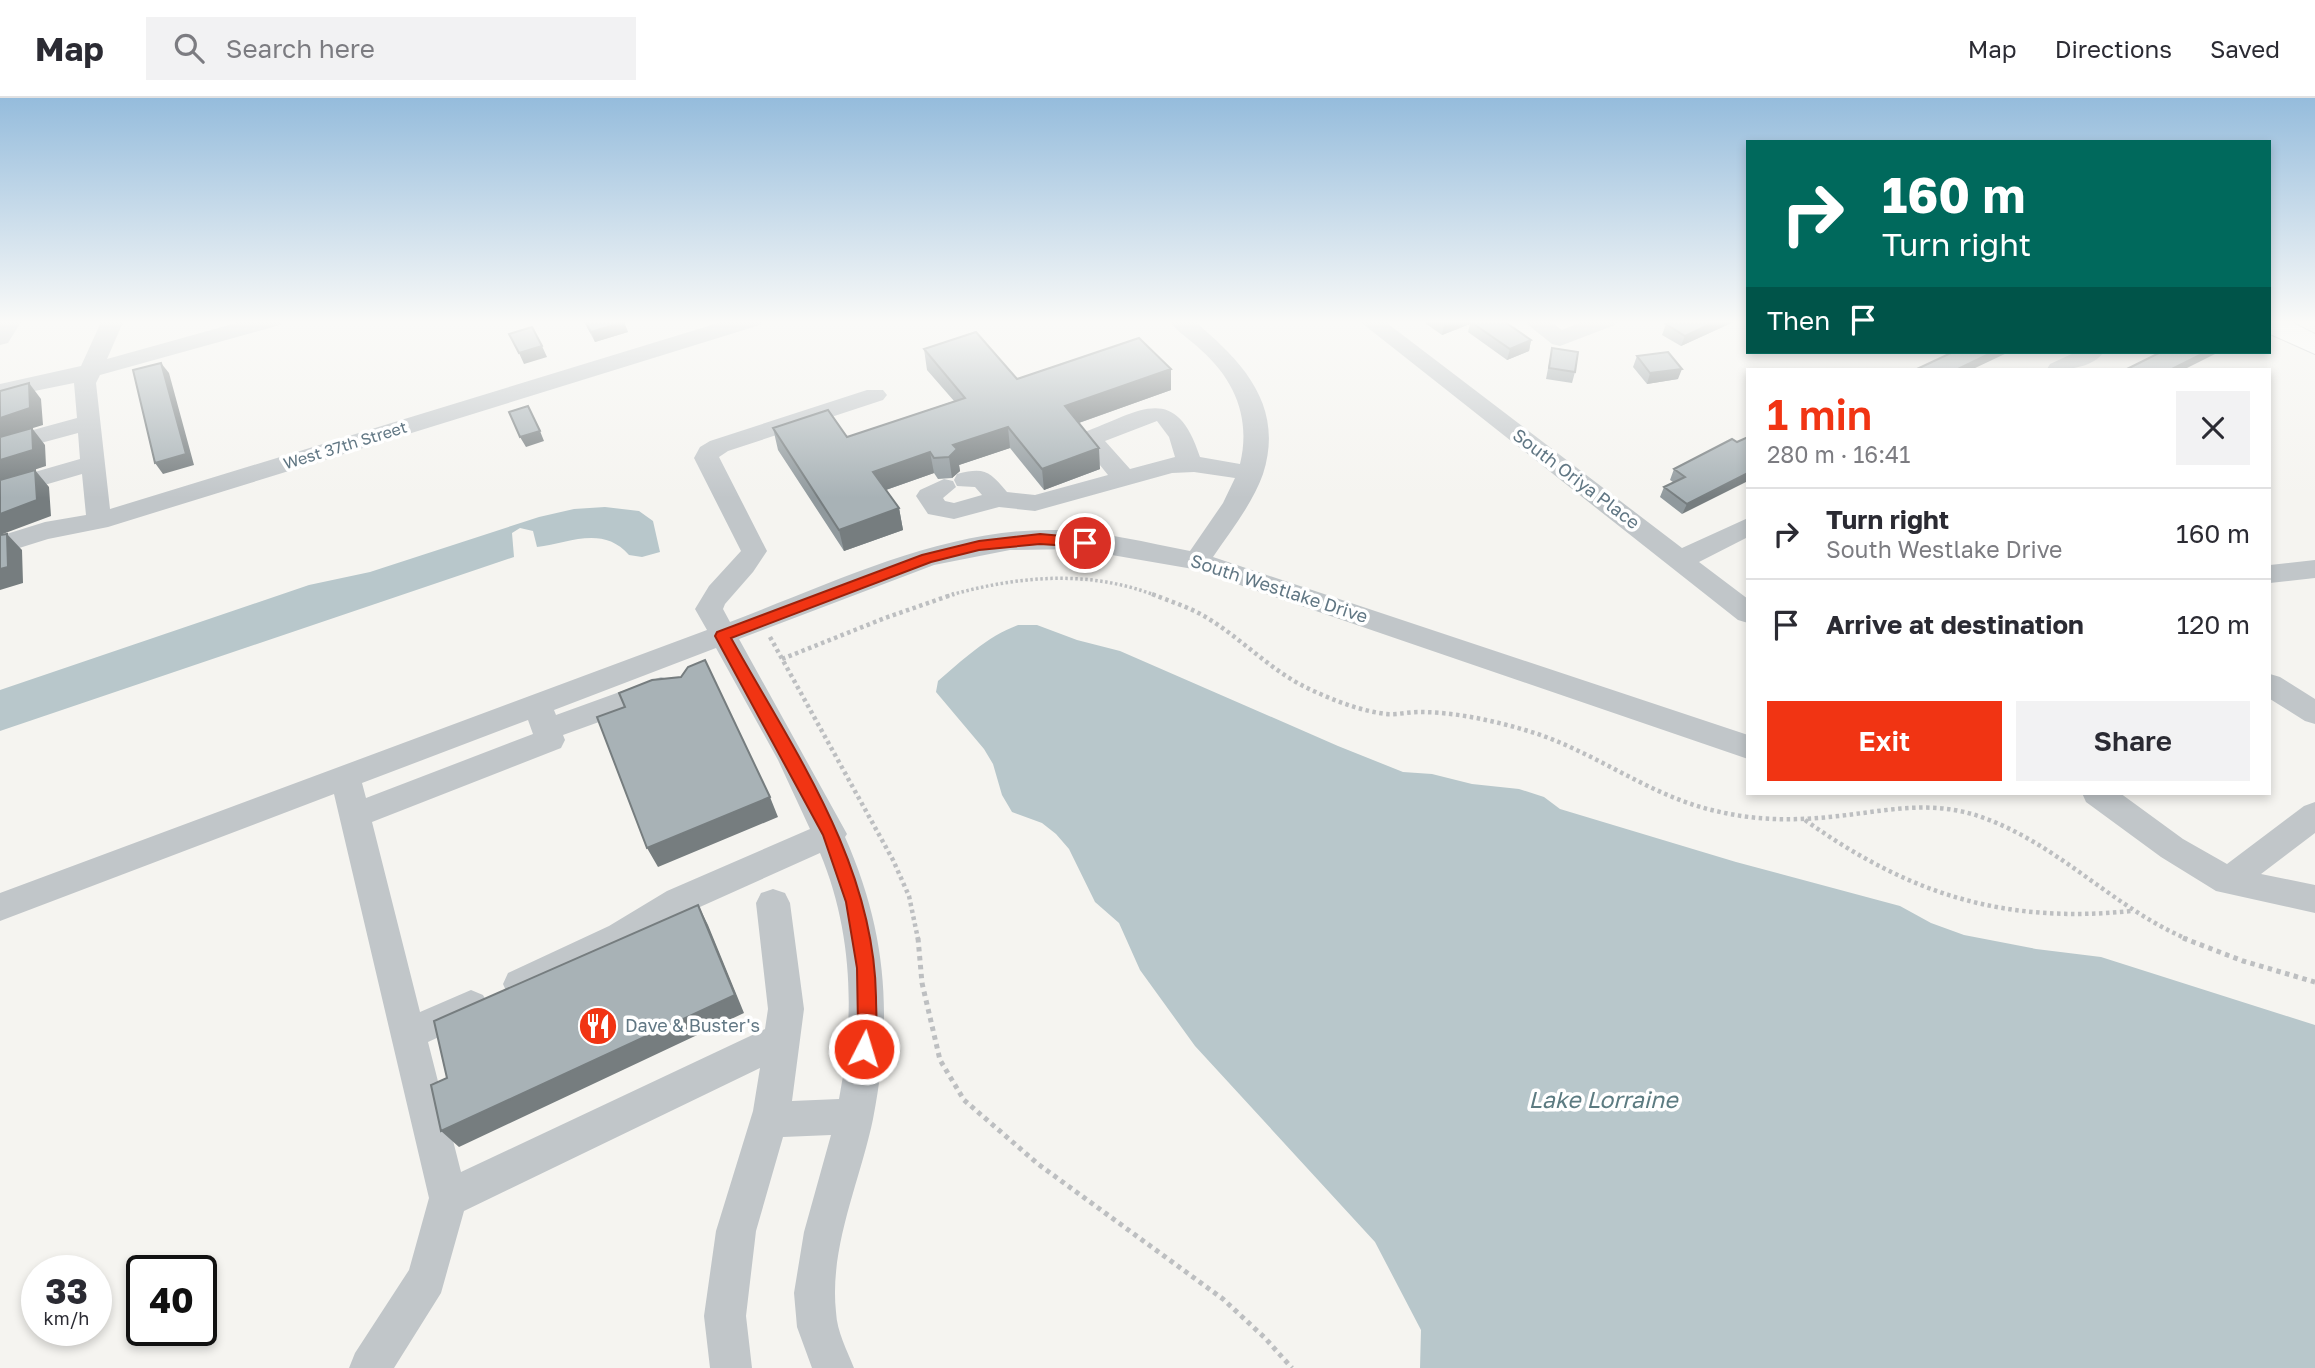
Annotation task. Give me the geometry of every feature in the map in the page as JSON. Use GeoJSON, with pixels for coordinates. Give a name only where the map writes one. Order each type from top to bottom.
{"type":"FeatureCollection","features":[{"type":"Feature","properties":{"kind":"street"},"geometry":{"type":"LineString","coordinates":[[0,391],[65,379]]}},
{"type":"Feature","properties":{"kind":"street"},"geometry":{"type":"LineString","coordinates":[[0,406],[81,379]]}},
{"type":"Feature","properties":{"kind":"street"},"geometry":{"type":"LineString","coordinates":[[88,379],[89,422],[99,521]]}},
{"type":"Feature","properties":{"kind":"street","name":"West 37th Street"},"geometry":{"type":"LineString","coordinates":[[0,545],[45,531],[99,521],[559,379]]}},
{"type":"Feature","properties":{"kind":"street"},"geometry":{"type":"LineString","coordinates":[[1197,561],[1246,485],[1256,456],[1257,422],[1240,379]]}},
{"type":"Feature","properties":{"kind":"street","name":"South Oriya Place"},"geometry":{"type":"LineString","coordinates":[[1446,379],[1746,611]]}},
{"type":"Feature","properties":{"kind":"street"},"geometry":{"type":"LineString","coordinates":[[833,1368],[815,1314],[817,1271],[825,1226],[854,1117],[867,1026],[866,968],[855,902],[831,834],[709,609],[714,596],[750,560],[754,551],[706,458],[709,452],[875,395]]}},
{"type":"Feature","properties":{"kind":"street"},"geometry":{"type":"LineString","coordinates":[[1125,478],[1090,438],[1152,415],[1164,416],[1174,426],[1184,443],[1190,465]]}},
{"type":"Feature","properties":{"kind":"street"},"geometry":{"type":"LineString","coordinates":[[0,447],[89,422]]}},
{"type":"Feature","properties":{"kind":"street"},"geometry":{"type":"LineString","coordinates":[[0,490],[93,463]]}},
{"type":"Feature","properties":{"kind":"street"},"geometry":{"type":"LineString","coordinates":[[998,543],[980,504],[981,478],[929,494],[931,502],[941,510],[980,504],[1035,503],[1171,466],[1190,465],[1251,474]]}},
{"type":"Feature","properties":{"kind":"street"},"geometry":{"type":"LineString","coordinates":[[1681,560],[1746,527]]}},
{"type":"Feature","properties":{"kind":"street","name":"South Westlake Drive"},"geometry":{"type":"LineString","coordinates":[[542,717],[723,636],[927,558],[998,543],[1040,539],[1107,545],[1197,561],[1746,746]]}},
{"type":"Feature","properties":{"kind":"street"},"geometry":{"type":"LineString","coordinates":[[2271,574],[2315,569]]}},
{"type":"Feature","properties":{"kind":"street"},"geometry":{"type":"LineString","coordinates":[[2271,686],[2315,713]]}},
{"type":"Feature","properties":{"kind":"street"},"geometry":{"type":"LineString","coordinates":[[0,906],[345,777],[542,717],[656,688],[680,687]]}},
{"type":"Feature","properties":{"kind":"street"},"geometry":{"type":"LineString","coordinates":[[354,816],[550,740],[542,717]]}},
{"type":"Feature","properties":{"kind":"street"},"geometry":{"type":"LineString","coordinates":[[345,777],[448,1198],[427,1279],[370,1368]]}},
{"type":"Feature","properties":{"kind":"street"},"geometry":{"type":"LineString","coordinates":[[2099,795],[2172,848],[2228,881],[2315,899]]}},
{"type":"Feature","properties":{"kind":"street"},"geometry":{"type":"LineString","coordinates":[[2228,881],[2315,815]]}},
{"type":"Feature","properties":{"kind":"street"},"geometry":{"type":"LineString","coordinates":[[408,1034],[608,942],[679,901],[831,834]]}},
{"type":"Feature","properties":{"kind":"street"},"geometry":{"type":"LineString","coordinates":[[731,1368],[726,1316],[736,1231],[769,1119],[786,1009],[773,903]]}},
{"type":"Feature","properties":{"kind":"street"},"geometry":{"type":"LineString","coordinates":[[448,1198],[782,1039]]}},
{"type":"Feature","properties":{"kind":"street"},"geometry":{"type":"LineString","coordinates":[[769,1119],[854,1117]]}},
{"type":"Feature","properties":{"kind":"path"},"geometry":{"type":"LineString","coordinates":[[782,659],[960,590],[1013,579],[1046,576],[1119,583],[1192,610],[1215,623],[1276,672],[1310,690],[1346,703],[1390,714],[1417,712],[1481,719],[1531,732],[1683,803],[1757,817],[1805,819],[1914,804],[1943,807],[1982,817],[2018,833],[2052,853],[2132,911],[2182,940],[2232,958],[2315,982]]}},
{"type":"Feature","properties":{"kind":"path"},"geometry":{"type":"LineString","coordinates":[[761,621],[909,896],[916,920],[922,983],[931,1029],[940,1060],[964,1100],[1038,1164],[1223,1299],[1265,1338],[1292,1368]]}},
{"type":"Feature","properties":{"kind":"path"},"geometry":{"type":"LineString","coordinates":[[1805,819],[1857,856],[1897,876],[1944,894],[2034,914],[2077,917],[2132,911]]}},
{"type":"Feature","properties":{"kind":"water"},"geometry":{"type":"Polygon","coordinates":[[[605,507],[639,511],[653,521],[660,552],[642,557],[629,555],[619,546],[597,538],[537,547],[533,531],[520,528],[512,533],[514,557],[0,731],[0,690],[309,585],[370,572],[539,517],[574,509],[605,507]]]}},
{"type":"Feature","properties":{"kind":"water","name":"Lake Lorraine"},"geometry":{"type":"Polygon","coordinates":[[[1018,625],[1037,625],[1077,640],[1120,651],[1403,772],[1432,774],[1472,784],[1519,789],[1544,797],[1560,809],[1736,862],[1900,906],[1931,923],[1964,935],[2036,949],[2101,957],[2315,1025],[2315,1368],[1420,1368],[1421,1330],[1375,1242],[1195,1046],[1140,970],[1119,923],[1095,902],[1069,849],[1042,823],[1012,812],[1002,795],[993,764],[984,749],[936,692],[938,681],[966,657],[985,642],[1018,625]]]}},
{"type":"Feature","properties":{"kind":"building"},"geometry":{"type":"Polygon","coordinates":[[[135,379],[165,379],[186,454],[155,463],[135,379]]]}},
{"type":"Feature","properties":{"kind":"building"},"geometry":{"type":"Polygon","coordinates":[[[949,379],[1142,379],[1065,406],[1099,448],[1042,469],[1008,427],[953,445],[957,449],[949,457],[934,458],[930,452],[873,472],[899,508],[839,530],[773,428],[828,410],[847,437],[965,398],[949,379]]]}},
{"type":"Feature","properties":{"kind":"building"},"geometry":{"type":"Polygon","coordinates":[[[29,383],[30,408],[0,418],[0,391],[29,383]]]}},
{"type":"Feature","properties":{"kind":"building"},"geometry":{"type":"Polygon","coordinates":[[[528,406],[540,431],[520,437],[509,412],[528,406]]]}},
{"type":"Feature","properties":{"kind":"building"},"geometry":{"type":"Polygon","coordinates":[[[32,428],[33,450],[0,460],[0,437],[32,428]]]}},
{"type":"Feature","properties":{"kind":"building"},"geometry":{"type":"Polygon","coordinates":[[[1746,438],[1746,474],[1687,504],[1664,487],[1685,477],[1674,469],[1732,439],[1737,442],[1746,438]]]}},
{"type":"Feature","properties":{"kind":"building"},"geometry":{"type":"Polygon","coordinates":[[[35,470],[37,500],[0,514],[0,480],[35,470]]]}},
{"type":"Feature","properties":{"kind":"building"},"geometry":{"type":"Polygon","coordinates":[[[7,534],[8,567],[0,569],[0,535],[7,534]]]}},
{"type":"Feature","properties":{"kind":"building"},"geometry":{"type":"Polygon","coordinates":[[[705,660],[770,797],[647,848],[597,717],[625,707],[619,693],[652,680],[681,677],[688,667],[705,660]]]}},
{"type":"Feature","properties":{"kind":"building","name":"Dave & Buster's"},"geometry":{"type":"Polygon","coordinates":[[[698,905],[735,995],[441,1131],[431,1085],[447,1078],[434,1021],[698,905]]]}},
{"type":"Feature","properties":{"kind":"place","name":"Dave & Buster's"},"geometry":{"type":"Point","coordinates":[598,1026]}},
{"type":"Feature","properties":{"kind":"route"},"geometry":{"type":"LineString","coordinates":[[864,1049],[867,1026],[866,968],[855,902],[831,834],[723,636],[927,558],[979,545],[1040,539],[1085,543]]}}]}
